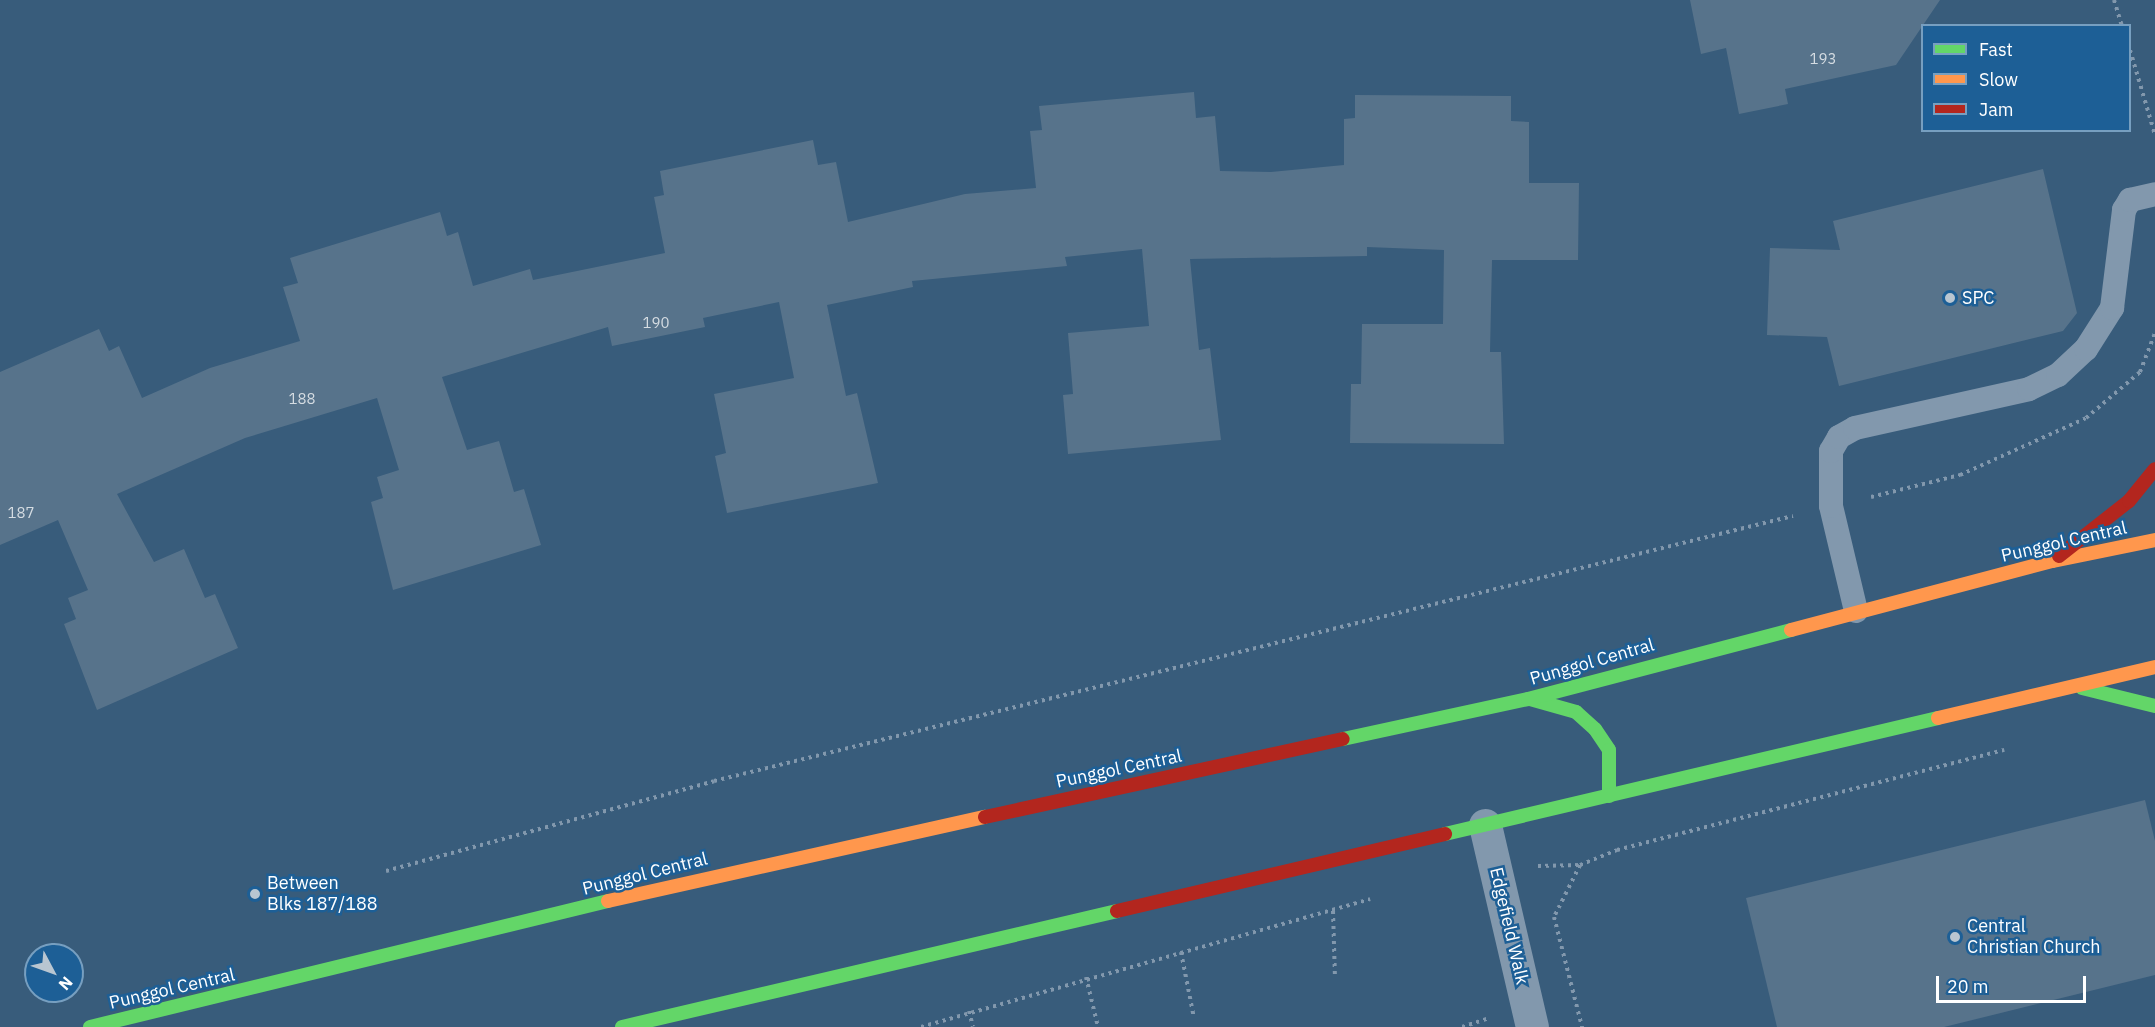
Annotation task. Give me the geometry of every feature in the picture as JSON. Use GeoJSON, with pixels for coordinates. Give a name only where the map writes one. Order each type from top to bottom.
{"type":"FeatureCollection","features":[{"type":"Feature","properties":{"kind":"main road"},"geometry":{"type":"LineString","coordinates":[[2053,561],[2129,501],[2155,469]]}},
{"type":"Feature","properties":{"kind":"main road","name":"Punggol Central"},"geometry":{"type":"LineString","coordinates":[[90,1027],[734,871],[1528,699],[2053,561],[2155,540]]}},
{"type":"Feature","properties":{"kind":"main road"},"geometry":{"type":"LineString","coordinates":[[622,1027],[2155,667]]}},
{"type":"Feature","properties":{"kind":"main road"},"geometry":{"type":"LineString","coordinates":[[2077,687],[2155,706]]}},
{"type":"Feature","properties":{"kind":"main road"},"geometry":{"type":"LineString","coordinates":[[1528,699],[1576,712],[1594,729],[1610,750],[1609,796]]}},
{"type":"Feature","properties":{"kind":"street","name":"Edgefield Walk"},"geometry":{"type":"LineString","coordinates":[[1485,825],[1532,1027]]}},
{"type":"Feature","properties":{"kind":"lane"},"geometry":{"type":"LineString","coordinates":[[1856,611],[1831,507],[1831,451],[1839,437],[1855,428],[2029,389],[2058,375],[2086,349],[2112,308],[2124,210],[2130,200],[2155,194]]}},
{"type":"Feature","properties":{"kind":"path"},"geometry":{"type":"LineString","coordinates":[[2114,0],[2121,24]]}},
{"type":"Feature","properties":{"kind":"path"},"geometry":{"type":"LineString","coordinates":[[2131,53],[2155,135]]}},
{"type":"Feature","properties":{"kind":"path"},"geometry":{"type":"LineString","coordinates":[[387,871],[714,781],[1960,475],[2086,418],[2140,372],[2155,333]]}},
{"type":"Feature","properties":{"kind":"path"},"geometry":{"type":"LineString","coordinates":[[1582,1027],[1554,917],[1580,865],[1617,850],[2007,750]]}},
{"type":"Feature","properties":{"kind":"path"},"geometry":{"type":"LineString","coordinates":[[921,1027],[1086,977],[1333,911],[1378,896]]}},
{"type":"Feature","properties":{"kind":"path"},"geometry":{"type":"LineString","coordinates":[[1333,911],[1335,978]]}},
{"type":"Feature","properties":{"kind":"path"},"geometry":{"type":"LineString","coordinates":[[1181,952],[1194,1018]]}},
{"type":"Feature","properties":{"kind":"path"},"geometry":{"type":"LineString","coordinates":[[1086,977],[1098,1027]]}},
{"type":"Feature","properties":{"kind":"path"},"geometry":{"type":"LineString","coordinates":[[969,1011],[973,1027]]}},
{"type":"Feature","properties":{"kind":"building"},"geometry":{"type":"Polygon","coordinates":[[[1690,0],[1940,0],[1924,24],[1921,24],[1921,28],[1896,65],[1785,89],[1788,104],[1739,114],[1726,48],[1701,54],[1690,0]]]}},
{"type":"Feature","properties":{"kind":"building"},"geometry":{"type":"Polygon","coordinates":[[[1194,92],[1196,118],[1215,116],[1220,171],[1271,172],[1344,165],[1344,119],[1355,118],[1355,95],[1511,96],[1511,121],[1529,122],[1529,183],[1579,183],[1578,260],[1492,260],[1490,352],[1501,352],[1504,444],[1350,443],[1351,384],[1361,384],[1362,324],[1443,324],[1444,250],[1367,247],[1367,256],[1190,259],[1199,350],[1210,348],[1221,440],[1068,454],[1063,395],[1073,394],[1068,333],[1149,326],[1142,249],[1065,257],[1067,266],[912,281],[913,287],[827,305],[846,396],[857,393],[878,483],[727,513],[715,456],[726,453],[714,394],[794,378],[779,302],[703,318],[705,327],[612,346],[608,327],[442,377],[467,450],[499,441],[514,492],[524,489],[541,545],[393,590],[371,502],[383,498],[377,477],[399,470],[377,398],[245,438],[117,494],[154,562],[184,549],[205,598],[215,594],[238,648],[97,710],[64,624],[76,619],[68,598],[88,590],[58,520],[0,545],[0,372],[99,329],[109,351],[119,346],[142,398],[210,368],[300,341],[283,287],[298,283],[290,258],[440,212],[447,236],[458,232],[473,286],[530,269],[533,280],[665,253],[654,197],[664,195],[660,171],[813,140],[818,165],[836,162],[848,222],[965,194],[1036,188],[1030,131],[1042,130],[1039,106],[1194,92]]]}},
{"type":"Feature","properties":{"kind":"building"},"geometry":{"type":"Polygon","coordinates":[[[2043,169],[2077,313],[2063,331],[1839,386],[1827,337],[1767,335],[1770,248],[1840,250],[1833,221],[2043,169]]]}},
{"type":"Feature","properties":{"kind":"building","name":"Central Christian Church"},"geometry":{"type":"Polygon","coordinates":[[[2145,800],[2155,841],[2155,975],[1944,1027],[1777,1027],[1746,898],[2145,800]]]}},
{"type":"Feature","properties":{"kind":"traffic: fast"},"geometry":{"type":"LineString","coordinates":[[1343,739],[1528,699],[1791,630]]}},
{"type":"Feature","properties":{"kind":"traffic: fast"},"geometry":{"type":"LineString","coordinates":[[2082,688],[2155,706]]}},
{"type":"Feature","properties":{"kind":"traffic: fast"},"geometry":{"type":"LineString","coordinates":[[1530,699],[1576,712],[1595,729],[1609,750],[1609,796]]}},
{"type":"Feature","properties":{"kind":"traffic: fast"},"geometry":{"type":"LineString","coordinates":[[1445,834],[1938,718]]}},
{"type":"Feature","properties":{"kind":"traffic: fast"},"geometry":{"type":"LineString","coordinates":[[90,1027],[608,901]]}},
{"type":"Feature","properties":{"kind":"traffic: fast"},"geometry":{"type":"LineString","coordinates":[[622,1027],[1117,911]]}},
{"type":"Feature","properties":{"kind":"traffic: slow"},"geometry":{"type":"LineString","coordinates":[[1791,630],[2053,561],[2155,540]]}},
{"type":"Feature","properties":{"kind":"traffic: slow"},"geometry":{"type":"LineString","coordinates":[[1938,718],[2155,667]]}},
{"type":"Feature","properties":{"kind":"traffic: slow"},"geometry":{"type":"LineString","coordinates":[[608,901],[985,817]]}},
{"type":"Feature","properties":{"kind":"traffic: jam"},"geometry":{"type":"LineString","coordinates":[[2059,556],[2129,501],[2155,469]]}},
{"type":"Feature","properties":{"kind":"traffic: jam"},"geometry":{"type":"LineString","coordinates":[[985,817],[1343,739]]}},
{"type":"Feature","properties":{"kind":"traffic: jam"},"geometry":{"type":"LineString","coordinates":[[1117,911],[1445,834]]}},
{"type":"Feature","properties":{"kind":"place","name":"SPC"},"geometry":{"type":"Point","coordinates":[1950,298]}},
{"type":"Feature","properties":{"kind":"place","name":"Between Blks 187/188"},"geometry":{"type":"Point","coordinates":[255,894]}},
{"type":"Feature","properties":{"kind":"place","name":"Central Christian Church"},"geometry":{"type":"Point","coordinates":[1955,937]}}]}
